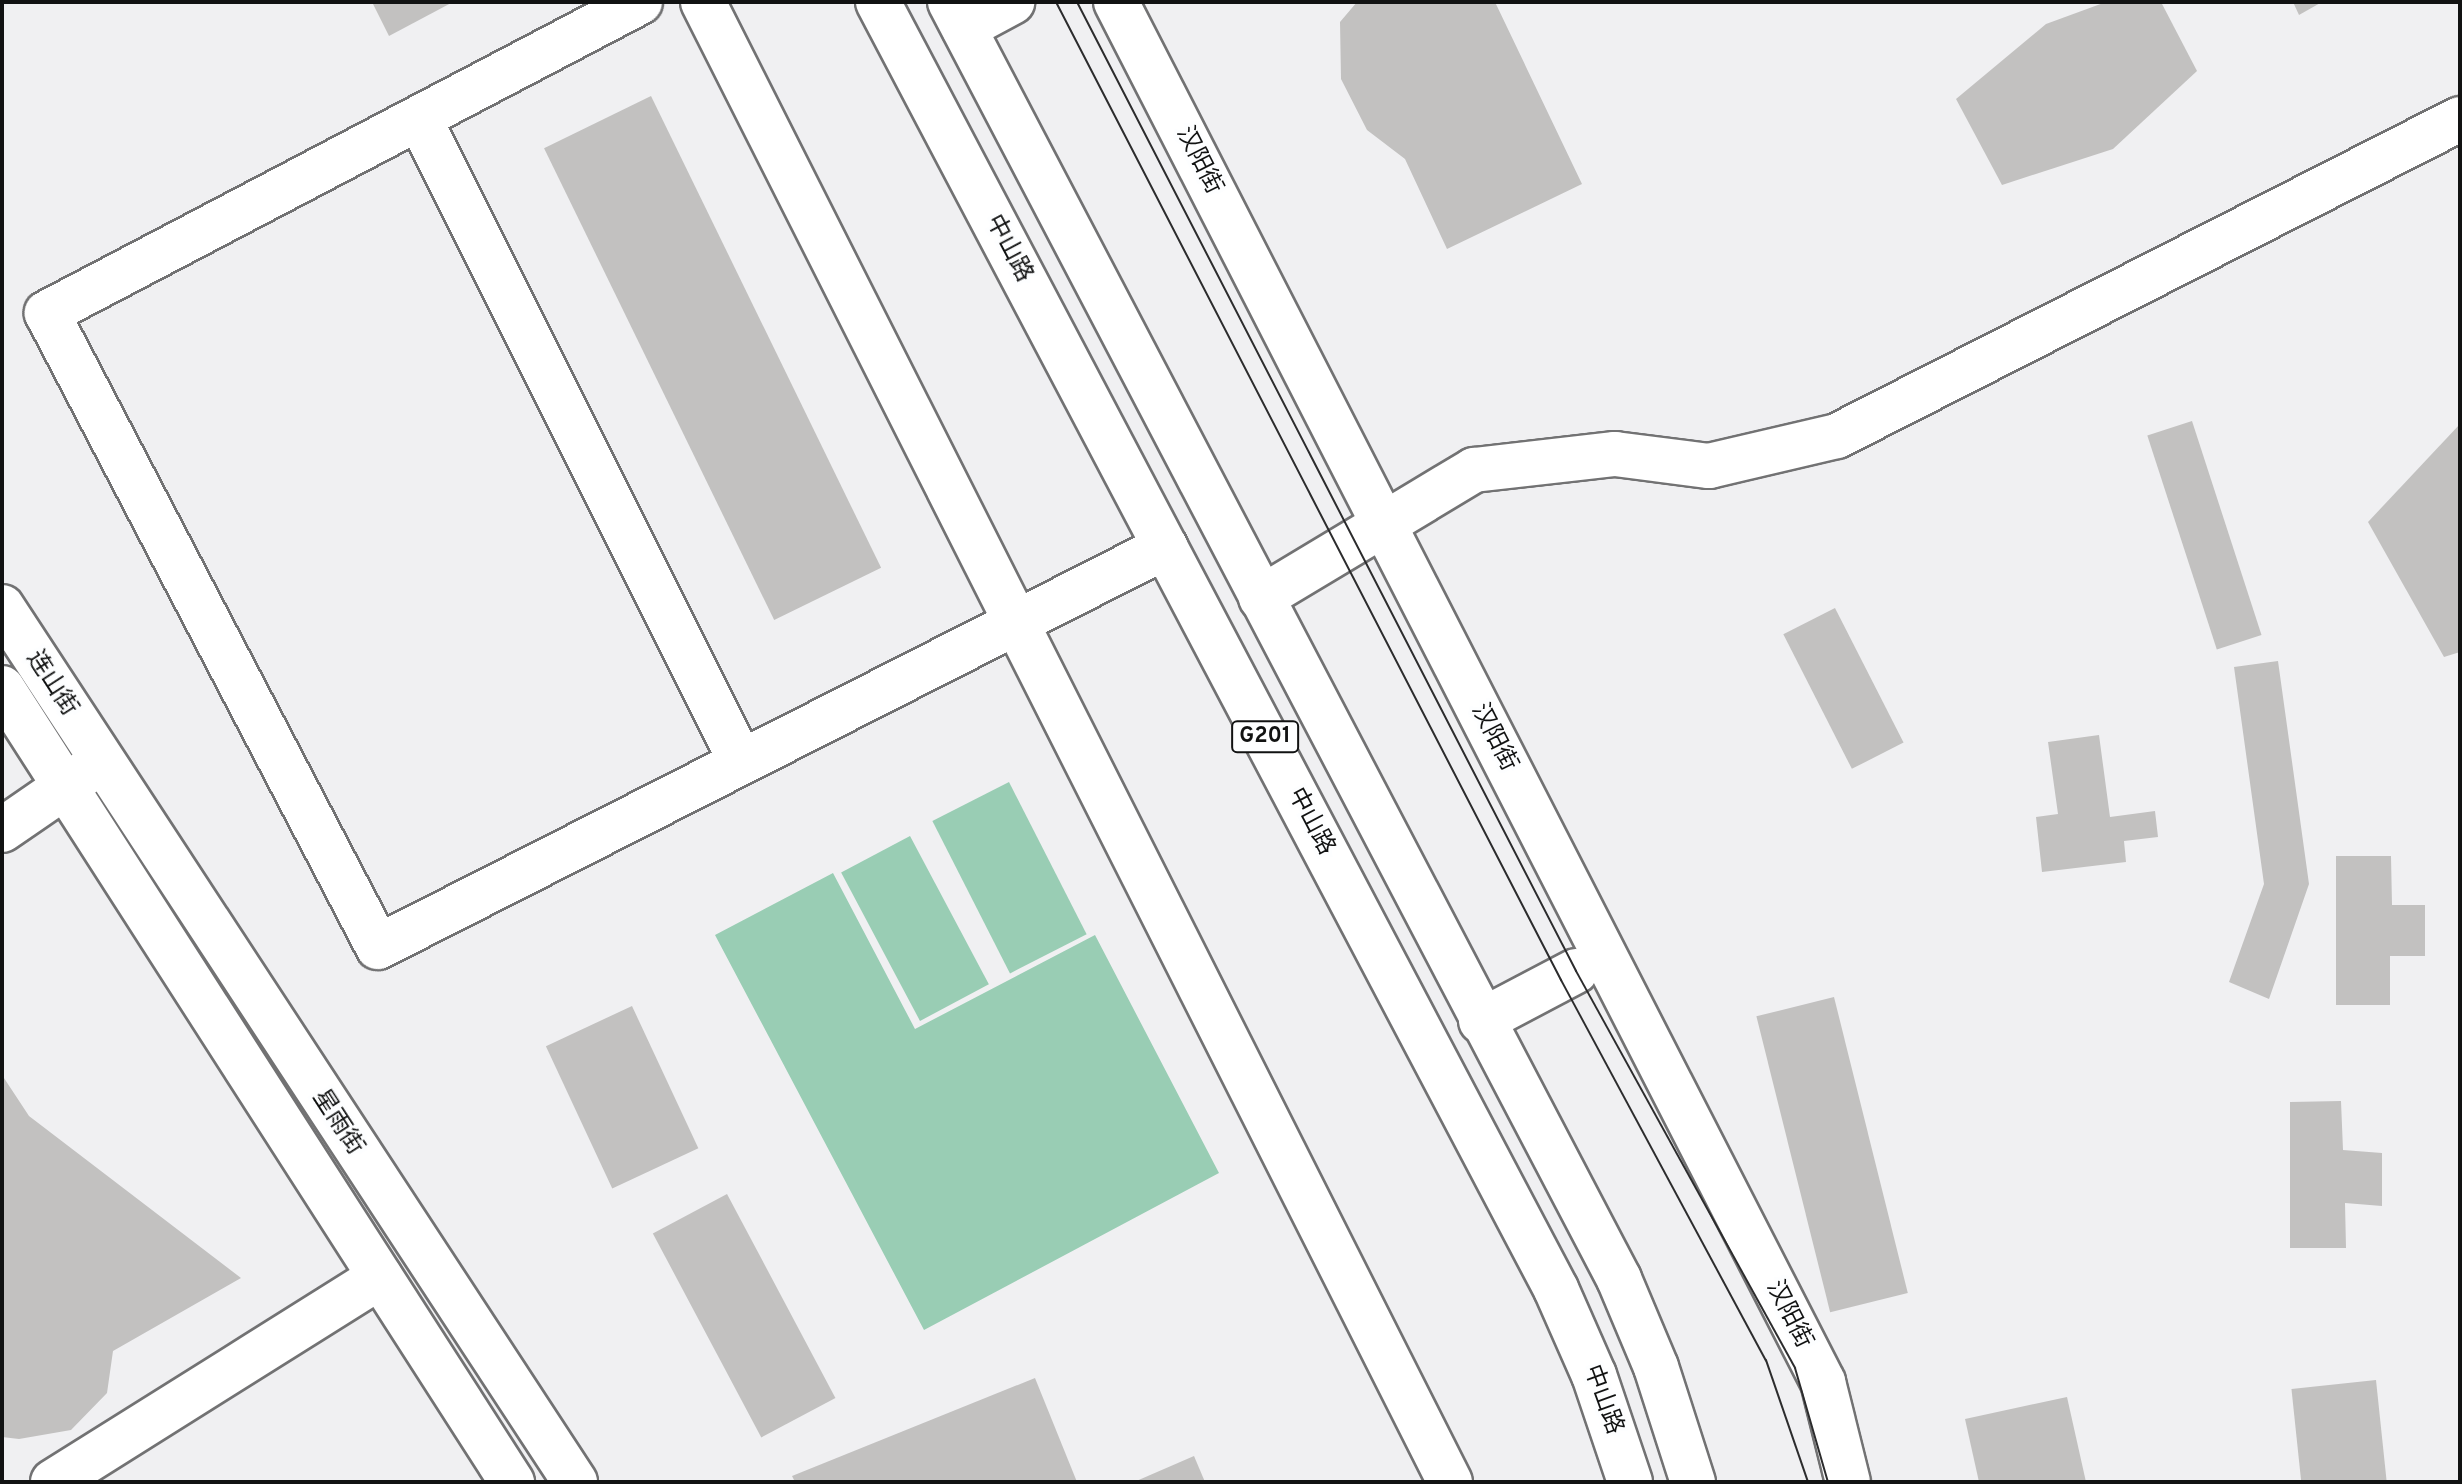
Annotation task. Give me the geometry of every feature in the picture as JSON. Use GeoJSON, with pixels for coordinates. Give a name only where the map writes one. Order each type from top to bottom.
{"type":"FeatureCollection","features":[{"type":"Feature","properties":{"kind":"main road"},"geometry":{"type":"LineString","coordinates":[[640,2],[47,313],[378,947],[1165,547]]}},
{"type":"Feature","properties":{"kind":"main road"},"geometry":{"type":"LineString","coordinates":[[703,2],[1450,1482]]}},
{"type":"Feature","properties":{"kind":"main road","name":"中山路"},"geometry":{"type":"LineString","coordinates":[[878,2],[1556,1289],[1594,1375],[1630,1482]]}},
{"type":"Feature","properties":{"kind":"main road"},"geometry":{"type":"LineString","coordinates":[[957,15],[1012,2]]}},
{"type":"Feature","properties":{"kind":"main road","name":"汉阳街"},"geometry":{"type":"LineString","coordinates":[[1116,2],[1823,1382],[1848,1482]]}},
{"type":"Feature","properties":{"kind":"main road","name":"G201"},"geometry":{"type":"LineString","coordinates":[[957,15],[1481,1021],[1619,1279],[1656,1367],[1693,1482]]}},
{"type":"Feature","properties":{"kind":"main road"},"geometry":{"type":"LineString","coordinates":[[419,118],[741,762]]}},
{"type":"Feature","properties":{"kind":"main road"},"geometry":{"type":"LineString","coordinates":[[1261,598],[1385,527],[1474,470],[1615,454],[1709,466],[1837,436],[2460,119]]}},
{"type":"Feature","properties":{"kind":"main road","name":"连山街"},"geometry":{"type":"LineString","coordinates":[[2,607],[101,762]]}},
{"type":"Feature","properties":{"kind":"main road","name":"连山街"},"geometry":{"type":"LineString","coordinates":[[2,688],[65,786]]}},
{"type":"Feature","properties":{"kind":"main road"},"geometry":{"type":"LineString","coordinates":[[2,830],[101,762]]}},
{"type":"Feature","properties":{"kind":"main road","name":"星雨街"},"geometry":{"type":"LineString","coordinates":[[101,762],[575,1482]]}},
{"type":"Feature","properties":{"kind":"main road","name":"星雨街"},"geometry":{"type":"LineString","coordinates":[[65,786],[512,1482]]}},
{"type":"Feature","properties":{"kind":"main road"},"geometry":{"type":"LineString","coordinates":[[1481,1021],[1576,971]]}},
{"type":"Feature","properties":{"kind":"main road"},"geometry":{"type":"LineString","coordinates":[[53,1482],[380,1277]]}},
{"type":"Feature","properties":{"kind":"green space"},"geometry":{"type":"Polygon","coordinates":[[[1009,782],[1087,934],[1010,973],[932,821],[1009,782]]]}},
{"type":"Feature","properties":{"kind":"green space"},"geometry":{"type":"Polygon","coordinates":[[[910,836],[989,984],[920,1021],[841,873],[910,836]]]}},
{"type":"Feature","properties":{"kind":"green space"},"geometry":{"type":"Polygon","coordinates":[[[833,873],[915,1029],[1095,935],[1219,1173],[924,1330],[715,935],[833,873]]]}},
{"type":"Feature","properties":{"kind":"building"},"geometry":{"type":"Polygon","coordinates":[[[372,2],[453,2],[389,36],[372,2]]]}},
{"type":"Feature","properties":{"kind":"building"},"geometry":{"type":"Polygon","coordinates":[[[1357,2],[1495,2],[1582,184],[1447,249],[1405,159],[1367,130],[1341,79],[1340,22],[1357,2]]]}},
{"type":"Feature","properties":{"kind":"building"},"geometry":{"type":"Polygon","coordinates":[[[2106,2],[2161,2],[2197,71],[2113,149],[2002,185],[1956,99],[2046,24],[2106,2]]]}},
{"type":"Feature","properties":{"kind":"building"},"geometry":{"type":"Polygon","coordinates":[[[2293,2],[2322,2],[2299,15],[2293,2]]]}},
{"type":"Feature","properties":{"kind":"building"},"geometry":{"type":"Polygon","coordinates":[[[651,96],[881,568],[774,620],[544,148],[651,96]]]}},
{"type":"Feature","properties":{"kind":"building"},"geometry":{"type":"Polygon","coordinates":[[[2192,421],[2262,635],[2217,650],[2147,436],[2192,421]]]}},
{"type":"Feature","properties":{"kind":"building"},"geometry":{"type":"Polygon","coordinates":[[[2460,424],[2460,652],[2444,657],[2368,522],[2460,424]]]}},
{"type":"Feature","properties":{"kind":"building"},"geometry":{"type":"Polygon","coordinates":[[[1835,608],[1904,743],[1852,769],[1783,634],[1835,608]]]}},
{"type":"Feature","properties":{"kind":"building"},"geometry":{"type":"Polygon","coordinates":[[[2278,661],[2309,884],[2269,999],[2229,982],[2264,884],[2234,667],[2278,661]]]}},
{"type":"Feature","properties":{"kind":"building"},"geometry":{"type":"Polygon","coordinates":[[[2099,735],[2110,817],[2155,811],[2158,837],[2124,841],[2126,862],[2042,872],[2036,817],[2058,814],[2048,742],[2099,735]]]}},
{"type":"Feature","properties":{"kind":"building"},"geometry":{"type":"Polygon","coordinates":[[[2336,856],[2391,856],[2392,905],[2425,905],[2425,956],[2390,956],[2390,1005],[2336,1005],[2336,856]]]}},
{"type":"Feature","properties":{"kind":"building"},"geometry":{"type":"Polygon","coordinates":[[[1834,997],[1908,1293],[1830,1312],[1756,1016],[1834,997]]]}},
{"type":"Feature","properties":{"kind":"building"},"geometry":{"type":"Polygon","coordinates":[[[632,1006],[698,1148],[612,1188],[546,1046],[632,1006]]]}},
{"type":"Feature","properties":{"kind":"building"},"geometry":{"type":"Polygon","coordinates":[[[2,1075],[29,1116],[241,1278],[113,1351],[107,1393],[71,1430],[19,1439],[2,1437],[2,1075]]]}},
{"type":"Feature","properties":{"kind":"building"},"geometry":{"type":"Polygon","coordinates":[[[2341,1101],[2343,1150],[2382,1153],[2382,1206],[2345,1203],[2346,1248],[2290,1248],[2290,1102],[2341,1101]]]}},
{"type":"Feature","properties":{"kind":"building"},"geometry":{"type":"Polygon","coordinates":[[[727,1194],[835,1398],[761,1437],[653,1233],[727,1194]]]}},
{"type":"Feature","properties":{"kind":"building"},"geometry":{"type":"Polygon","coordinates":[[[1035,1378],[1077,1482],[795,1482],[792,1476],[1035,1378]]]}},
{"type":"Feature","properties":{"kind":"building"},"geometry":{"type":"Polygon","coordinates":[[[2376,1380],[2387,1482],[2301,1482],[2291,1389],[2376,1380]]]}},
{"type":"Feature","properties":{"kind":"building"},"geometry":{"type":"Polygon","coordinates":[[[2067,1397],[2086,1482],[1979,1482],[1965,1419],[2067,1397]]]}},
{"type":"Feature","properties":{"kind":"building"},"geometry":{"type":"Polygon","coordinates":[[[1194,1456],[1205,1482],[1134,1482],[1194,1456]]]}},
{"type":"Feature","properties":{"kind":"tram line"},"geometry":{"type":"LineString","coordinates":[[1056,2],[1561,980],[1766,1360],[1808,1482]]}},
{"type":"Feature","properties":{"kind":"tram line"},"geometry":{"type":"LineString","coordinates":[[1077,2],[1576,971],[1795,1368],[1828,1482]]}}]}
